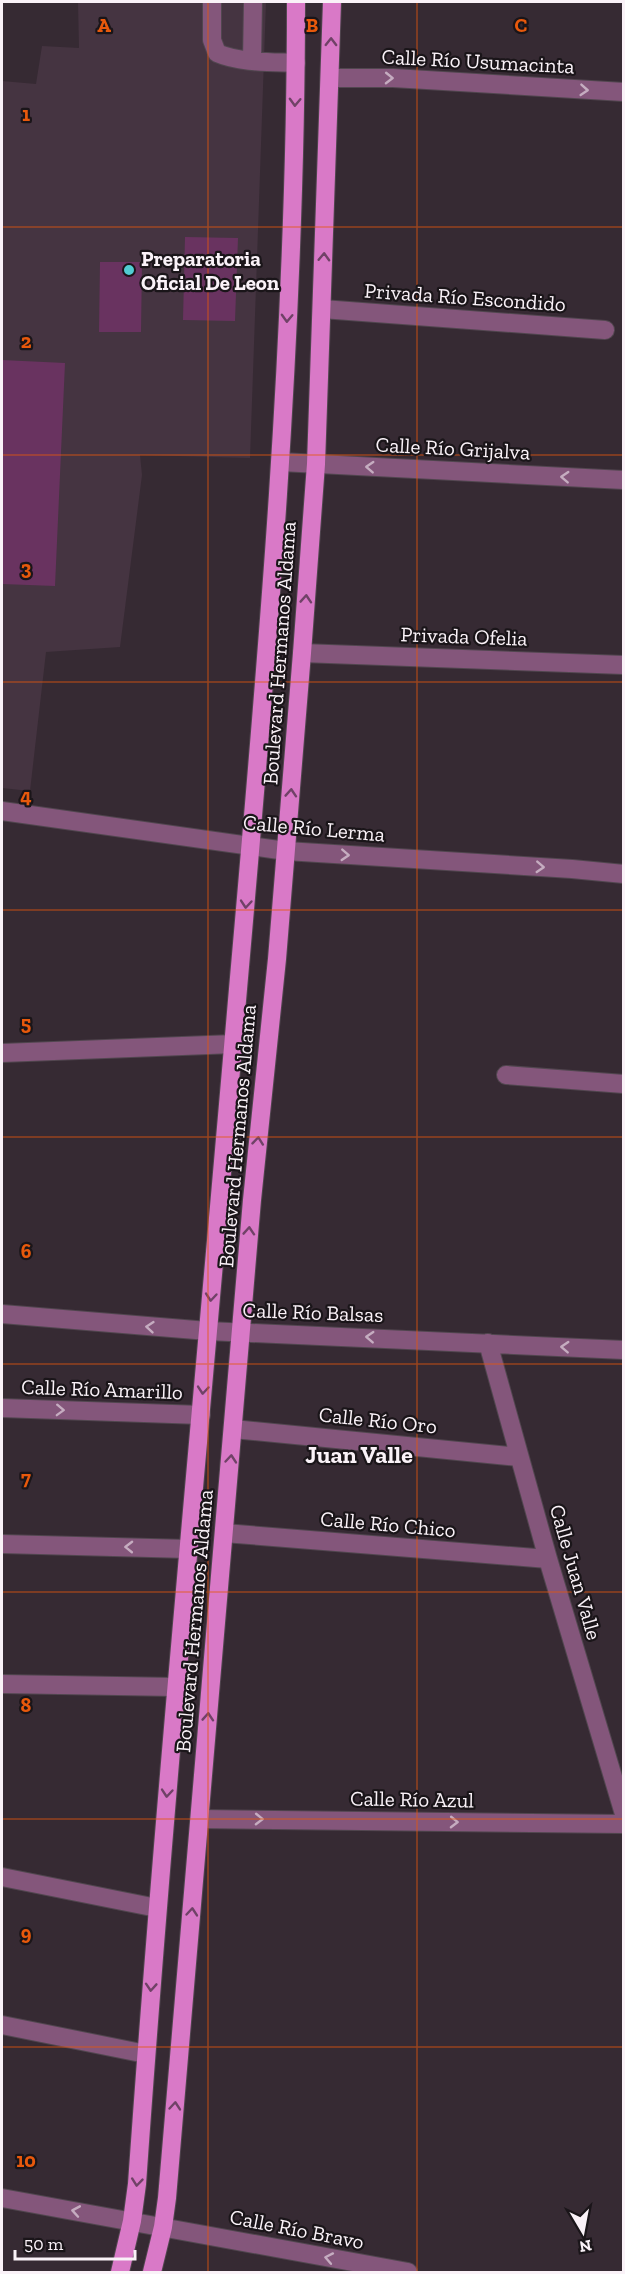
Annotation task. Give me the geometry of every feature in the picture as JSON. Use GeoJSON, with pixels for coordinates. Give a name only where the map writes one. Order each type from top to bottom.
{"type":"FeatureCollection","features":[{"type":"Feature","properties":{"kind":"main road","name":"Boulevard Hermanos Aldama"},"geometry":{"type":"LineString","coordinates":[[120,2272],[132,2221],[137,2184],[175,1687],[234,1044],[281,462],[296,63],[296,2]]}},
{"type":"Feature","properties":{"kind":"main road","name":"Boulevard Hermanos Aldama"},"geometry":{"type":"LineString","coordinates":[[152,2272],[163,2227],[302,653],[316,464],[332,2]]}},
{"type":"Feature","properties":{"kind":"street"},"geometry":{"type":"LineString","coordinates":[[212,2],[213,47],[217,53],[252,60],[296,63]]}},
{"type":"Feature","properties":{"kind":"street"},"geometry":{"type":"LineString","coordinates":[[252,60],[253,2]]}},
{"type":"Feature","properties":{"kind":"street","name":"Calle Río Usumacinta"},"geometry":{"type":"LineString","coordinates":[[331,78],[393,78],[624,92]]}},
{"type":"Feature","properties":{"kind":"street","name":"Privada Río Escondido"},"geometry":{"type":"LineString","coordinates":[[322,309],[605,330]]}},
{"type":"Feature","properties":{"kind":"street","name":"Calle Río Grijalva"},"geometry":{"type":"LineString","coordinates":[[281,462],[624,480]]}},
{"type":"Feature","properties":{"kind":"street","name":"Privada Ofelia"},"geometry":{"type":"LineString","coordinates":[[302,653],[624,665]]}},
{"type":"Feature","properties":{"kind":"street","name":"Calle Río Lerma"},"geometry":{"type":"LineString","coordinates":[[2,811],[286,851],[624,874]]}},
{"type":"Feature","properties":{"kind":"street"},"geometry":{"type":"LineString","coordinates":[[2,1053],[234,1044]]}},
{"type":"Feature","properties":{"kind":"street"},"geometry":{"type":"LineString","coordinates":[[506,1075],[624,1084]]}},
{"type":"Feature","properties":{"kind":"street","name":"Calle Río Balsas"},"geometry":{"type":"LineString","coordinates":[[2,1314],[208,1331],[624,1350]]}},
{"type":"Feature","properties":{"kind":"street","name":"Calle Juan Valle"},"geometry":{"type":"LineString","coordinates":[[488,1343],[548,1559],[624,1814]]}},
{"type":"Feature","properties":{"kind":"street","name":"Calle Río Amarillo"},"geometry":{"type":"LineString","coordinates":[[2,1408],[201,1414]]}},
{"type":"Feature","properties":{"kind":"street","name":"Calle Río Oro"},"geometry":{"type":"LineString","coordinates":[[233,1429],[519,1457]]}},
{"type":"Feature","properties":{"kind":"street","name":"Calle Río Chico"},"geometry":{"type":"LineString","coordinates":[[224,1533],[548,1559]]}},
{"type":"Feature","properties":{"kind":"street"},"geometry":{"type":"LineString","coordinates":[[2,1544],[188,1549]]}},
{"type":"Feature","properties":{"kind":"street"},"geometry":{"type":"LineString","coordinates":[[2,1684],[175,1687]]}},
{"type":"Feature","properties":{"kind":"street","name":"Calle Río Azul"},"geometry":{"type":"LineString","coordinates":[[200,1818],[624,1824]]}},
{"type":"Feature","properties":{"kind":"street"},"geometry":{"type":"LineString","coordinates":[[2,1877],[157,1908]]}},
{"type":"Feature","properties":{"kind":"street"},"geometry":{"type":"LineString","coordinates":[[2,2025],[146,2054]]}},
{"type":"Feature","properties":{"kind":"street","name":"Calle Río Bravo"},"geometry":{"type":"LineString","coordinates":[[2,2198],[397,2272]]}},
{"type":"Feature","properties":{"kind":"shaded area","name":"Preparatoria Oficial De Leon"},"geometry":{"type":"Polygon","coordinates":[[[78,2],[266,2],[250,458],[140,455],[142,475],[120,647],[46,652],[30,791],[2,788],[2,81],[36,84],[42,46],[79,48],[78,2]]]}},
{"type":"Feature","properties":{"kind":"shaded area"},"geometry":{"type":"Polygon","coordinates":[[[185,237],[238,238],[235,321],[183,320],[185,237]]]}},
{"type":"Feature","properties":{"kind":"shaded area"},"geometry":{"type":"Polygon","coordinates":[[[100,262],[142,262],[141,332],[99,332],[100,262]]]}},
{"type":"Feature","properties":{"kind":"shaded area"},"geometry":{"type":"Polygon","coordinates":[[[2,360],[65,363],[55,586],[2,584],[2,360]]]}},
{"type":"Feature","properties":{"kind":"place","name":"Preparatoria Oficial De Leon"},"geometry":{"type":"Point","coordinates":[129,270]}},
{"type":"Feature","properties":{"kind":"district","name":"Juan Valle"},"geometry":{"type":"Point","coordinates":[359,1454]}}]}
